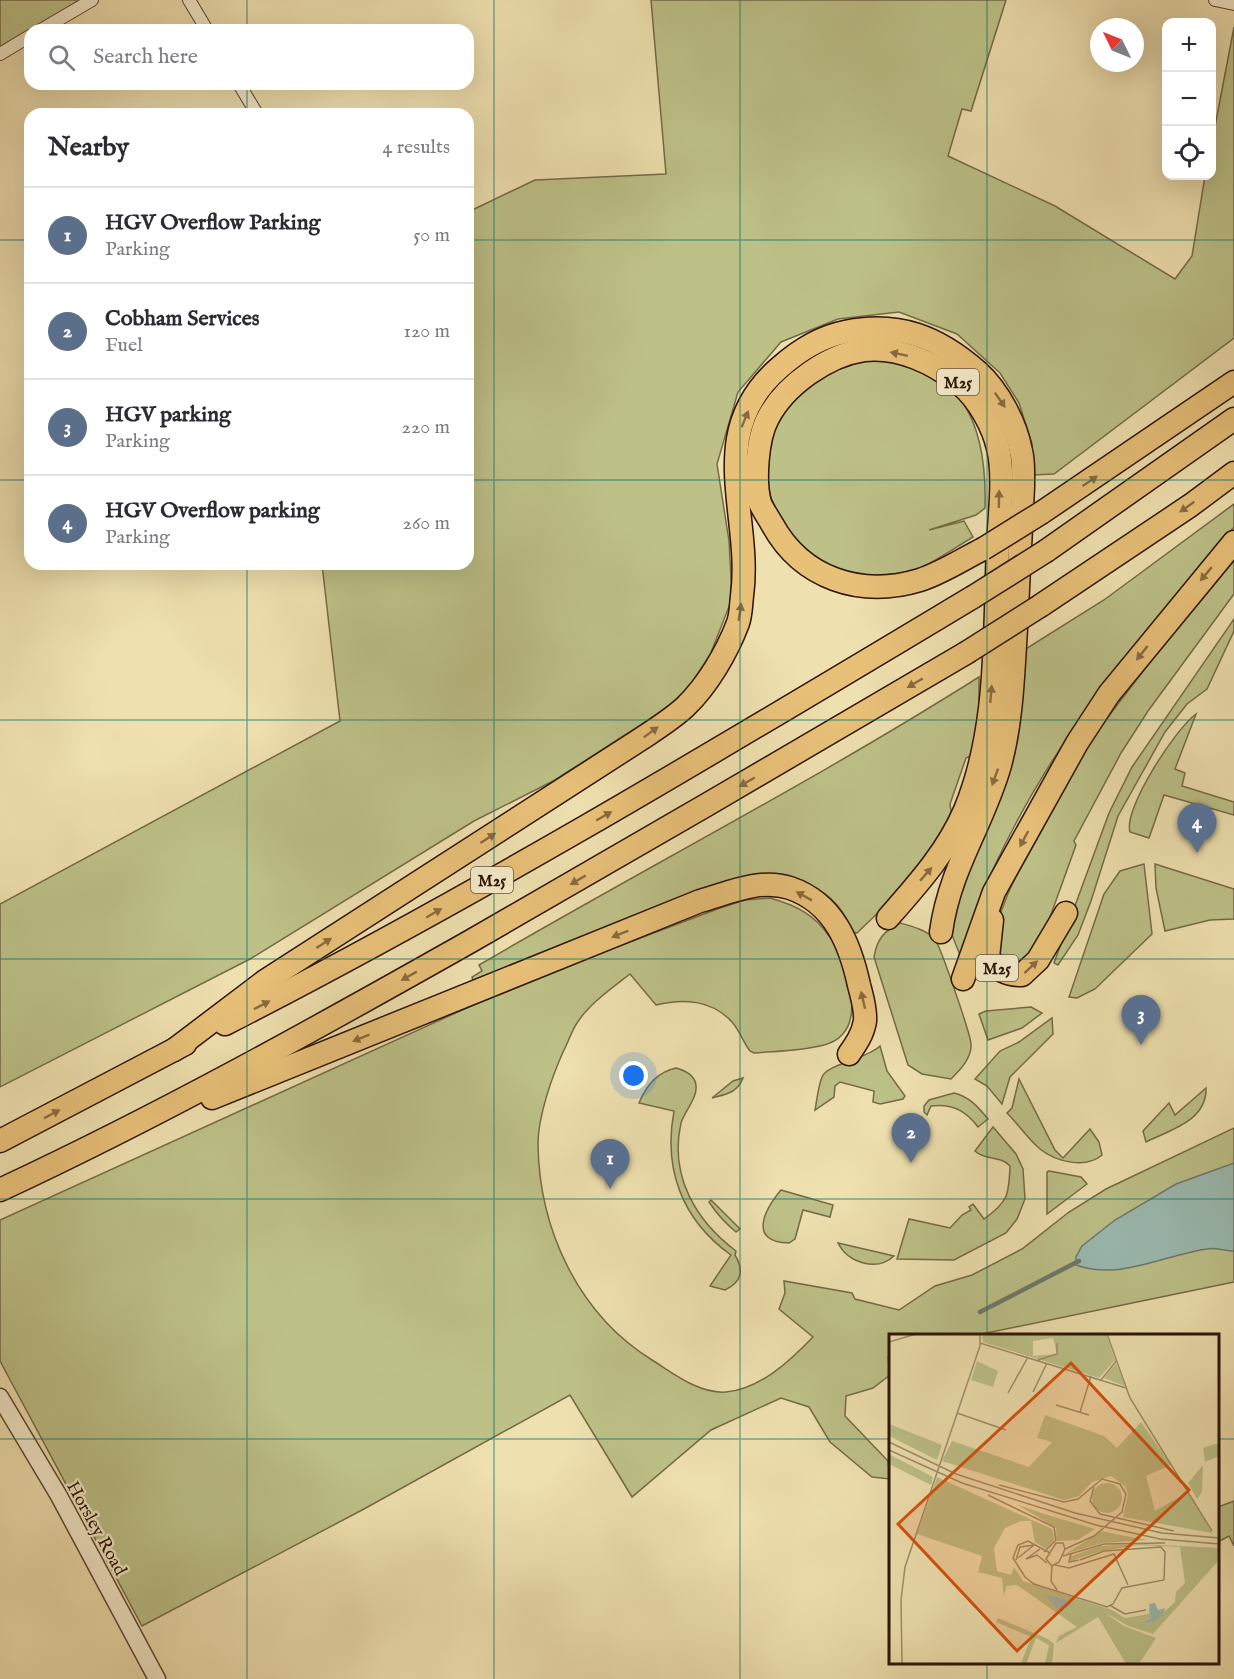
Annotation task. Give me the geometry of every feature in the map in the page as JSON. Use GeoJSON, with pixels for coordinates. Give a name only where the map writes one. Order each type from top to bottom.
{"type":"FeatureCollection","features":[{"type":"Feature","properties":{"kind":"highway","name":"M25"},"geometry":{"type":"LineString","coordinates":[[174,1050],[265,981],[641,739],[686,706],[717,665],[739,621],[745,576],[734,470],[736,440],[753,399],[770,376],[795,353],[831,335],[865,328],[902,329],[945,346],[981,374],[1006,408],[1021,451],[1023,487],[1010,718],[999,766],[981,815],[958,864],[945,902],[941,932]]}},
{"type":"Feature","properties":{"kind":"highway","name":"M25"},"geometry":{"type":"LineString","coordinates":[[888,918],[933,866],[965,810],[980,769],[988,726],[992,679],[1000,497],[999,449],[985,416],[963,386],[931,363],[898,353],[865,350],[830,359],[799,380],[768,418],[756,462],[760,503],[780,539],[810,568],[845,583],[883,589],[923,579],[983,549],[1041,513],[1234,382]]}},
{"type":"Feature","properties":{"kind":"highway","name":"M25"},"geometry":{"type":"LineString","coordinates":[[0,1141],[369,950],[593,822],[973,597],[1046,551],[1234,419]]}},
{"type":"Feature","properties":{"kind":"highway","name":"M25"},"geometry":{"type":"LineString","coordinates":[[96,1145],[416,972],[645,842],[966,653],[1040,606],[1234,473]]}},
{"type":"Feature","properties":{"kind":"highway","name":"M25"},"geometry":{"type":"LineString","coordinates":[[963,979],[985,911],[1096,713],[1234,542]]}},
{"type":"Feature","properties":{"kind":"highway","name":"M25"},"geometry":{"type":"LineString","coordinates":[[1007,870],[988,941],[988,957],[995,966],[1011,975],[1022,975],[1032,968],[1066,913]]}},
{"type":"Feature","properties":{"kind":"highway","name":"M25"},"geometry":{"type":"LineString","coordinates":[[0,1190],[96,1145],[700,901],[758,885],[791,889],[808,897],[826,911],[845,936],[865,1011],[861,1035],[849,1054]]}},
{"type":"Feature","properties":{"kind":"street"},"geometry":{"type":"LineString","coordinates":[[51,24],[92,0]]}},
{"type":"Feature","properties":{"kind":"street"},"geometry":{"type":"LineString","coordinates":[[189,0],[203,24]]}},
{"type":"Feature","properties":{"kind":"street"},"geometry":{"type":"LineString","coordinates":[[1215,0],[1234,4]]}},
{"type":"Feature","properties":{"kind":"street"},"geometry":{"type":"LineString","coordinates":[[0,54],[24,40]]}},
{"type":"Feature","properties":{"kind":"street"},"geometry":{"type":"LineString","coordinates":[[242,90],[253,108]]}},
{"type":"Feature","properties":{"kind":"street","name":"Horsley Road"},"geometry":{"type":"LineString","coordinates":[[0,1397],[58,1496],[157,1679]]}},
{"type":"Feature","properties":{"kind":"green space"},"geometry":{"type":"Polygon","coordinates":[[[0,0],[81,0],[40,24],[24,24],[24,33],[0,47],[0,0]]]}},
{"type":"Feature","properties":{"kind":"green space"},"geometry":{"type":"Polygon","coordinates":[[[651,0],[1006,0],[971,111],[962,109],[948,156],[1055,206],[1175,279],[1192,256],[1204,180],[1216,180],[1216,121],[1234,27],[1234,338],[1054,474],[1033,475],[1032,444],[1019,403],[1000,373],[957,334],[899,312],[838,319],[781,342],[738,392],[717,464],[729,541],[732,599],[710,655],[681,699],[555,780],[474,821],[250,959],[0,1087],[0,904],[340,721],[323,570],[474,570],[474,209],[535,180],[666,174],[651,0]]]}},
{"type":"Feature","properties":{"kind":"green space"},"geometry":{"type":"Polygon","coordinates":[[[860,360],[892,360],[919,367],[940,378],[957,394],[969,413],[977,435],[985,483],[985,508],[976,515],[929,530],[964,521],[973,537],[932,562],[912,571],[891,574],[853,574],[821,562],[795,540],[777,513],[767,481],[768,448],[779,416],[809,382],[860,360]]]}},
{"type":"Feature","properties":{"kind":"green space"},"geometry":{"type":"Polygon","coordinates":[[[1234,504],[1234,527],[1116,670],[1062,745],[1038,784],[992,873],[972,922],[963,956],[960,955],[950,930],[1024,650],[1104,600],[1234,504]]]}},
{"type":"Feature","properties":{"kind":"green space"},"geometry":{"type":"Polygon","coordinates":[[[1234,560],[1234,594],[1148,711],[1121,753],[1074,841],[1076,845],[1045,931],[1030,961],[1012,966],[999,956],[999,917],[1026,856],[1095,734],[1170,636],[1234,560]]]}},
{"type":"Feature","properties":{"kind":"green space"},"geometry":{"type":"Polygon","coordinates":[[[1234,619],[1234,631],[1207,689],[1187,704],[1165,732],[1118,816],[1078,935],[1058,965],[1054,963],[1109,813],[1132,767],[1234,619]]]}},
{"type":"Feature","properties":{"kind":"green space"},"geometry":{"type":"Polygon","coordinates":[[[979,677],[979,738],[976,753],[966,758],[950,804],[952,818],[935,848],[885,906],[857,933],[851,932],[845,916],[835,903],[809,885],[778,876],[746,876],[473,981],[472,977],[482,971],[479,965],[793,788],[979,677]]]}},
{"type":"Feature","properties":{"kind":"green space"},"geometry":{"type":"Polygon","coordinates":[[[1196,714],[1175,769],[1185,773],[1182,786],[1234,802],[1234,815],[1164,795],[1149,838],[1130,832],[1130,821],[1135,806],[1153,770],[1176,735],[1196,714]]]}},
{"type":"Feature","properties":{"kind":"green space"},"geometry":{"type":"Polygon","coordinates":[[[1144,864],[1152,934],[1095,989],[1077,998],[1069,997],[1104,894],[1120,871],[1144,864]]]}},
{"type":"Feature","properties":{"kind":"green space"},"geometry":{"type":"Polygon","coordinates":[[[1155,864],[1234,889],[1234,919],[1210,920],[1165,931],[1156,888],[1155,864]]]}},
{"type":"Feature","properties":{"kind":"green space"},"geometry":{"type":"Polygon","coordinates":[[[770,898],[788,904],[810,916],[829,936],[836,934],[849,980],[851,997],[848,1027],[839,1038],[816,1047],[754,1053],[750,1051],[732,1022],[715,1009],[687,1002],[656,1005],[630,974],[588,1009],[575,1026],[550,1085],[543,1109],[538,1144],[540,1176],[555,1238],[584,1294],[603,1319],[626,1341],[678,1376],[706,1390],[726,1392],[751,1386],[774,1372],[813,1337],[779,1309],[785,1293],[784,1281],[852,1293],[855,1299],[899,1310],[935,1286],[972,1275],[1022,1249],[1069,1212],[1106,1189],[1234,1128],[1234,1282],[982,1334],[889,1334],[889,1376],[873,1388],[846,1396],[845,1416],[888,1461],[889,1479],[872,1477],[830,1442],[809,1407],[781,1398],[711,1430],[632,1497],[570,1395],[364,1509],[142,1626],[0,1361],[0,1220],[526,981],[745,900],[770,898]]]}},
{"type":"Feature","properties":{"kind":"green space"},"geometry":{"type":"Polygon","coordinates":[[[900,923],[923,931],[934,938],[960,1007],[971,1049],[965,1063],[951,1079],[922,1074],[908,1065],[874,957],[882,936],[900,923]]]}},
{"type":"Feature","properties":{"kind":"green space"},"geometry":{"type":"Polygon","coordinates":[[[1031,1007],[1042,1013],[1022,1028],[988,1040],[979,1014],[986,1011],[1031,1007]]]}},
{"type":"Feature","properties":{"kind":"green space"},"geometry":{"type":"Polygon","coordinates":[[[1052,1018],[1053,1034],[1010,1077],[1002,1104],[987,1086],[975,1079],[1000,1051],[1019,1042],[1052,1018]]]}},
{"type":"Feature","properties":{"kind":"green space"},"geometry":{"type":"Polygon","coordinates":[[[880,1046],[887,1071],[905,1096],[903,1099],[880,1104],[873,1102],[874,1091],[840,1082],[835,1086],[834,1097],[815,1110],[822,1077],[825,1073],[880,1046]]]}},
{"type":"Feature","properties":{"kind":"green space"},"geometry":{"type":"Polygon","coordinates":[[[676,1068],[690,1075],[696,1085],[694,1097],[681,1123],[678,1142],[683,1179],[698,1211],[709,1226],[736,1251],[735,1255],[740,1266],[738,1279],[725,1290],[710,1286],[731,1255],[700,1226],[680,1192],[674,1173],[671,1132],[674,1111],[639,1103],[645,1091],[658,1076],[676,1068]]]}},
{"type":"Feature","properties":{"kind":"green space"},"geometry":{"type":"Polygon","coordinates":[[[743,1078],[735,1090],[712,1098],[733,1081],[743,1078]]]}},
{"type":"Feature","properties":{"kind":"green space"},"geometry":{"type":"Polygon","coordinates":[[[1019,1079],[1055,1150],[1063,1158],[1090,1129],[1099,1142],[1102,1155],[1088,1162],[1071,1162],[1047,1154],[1036,1145],[1007,1113],[1012,1108],[1019,1079]]]}},
{"type":"Feature","properties":{"kind":"green space"},"geometry":{"type":"Polygon","coordinates":[[[1206,1088],[1205,1099],[1194,1116],[1176,1128],[1146,1142],[1143,1131],[1169,1103],[1175,1115],[1206,1088]]]}},
{"type":"Feature","properties":{"kind":"green space"},"geometry":{"type":"Polygon","coordinates":[[[954,1093],[969,1100],[988,1119],[978,1127],[969,1117],[952,1107],[931,1106],[927,1115],[924,1112],[924,1106],[929,1100],[954,1093]]]}},
{"type":"Feature","properties":{"kind":"green space"},"geometry":{"type":"Polygon","coordinates":[[[993,1127],[1016,1154],[1023,1169],[1025,1199],[1017,1219],[1006,1233],[954,1260],[897,1259],[909,1219],[950,1228],[962,1215],[971,1210],[969,1207],[973,1204],[984,1219],[1003,1202],[1008,1191],[1010,1166],[1002,1160],[983,1156],[975,1151],[993,1127]]]}},
{"type":"Feature","properties":{"kind":"green space"},"geometry":{"type":"Polygon","coordinates":[[[1047,1172],[1081,1177],[1087,1184],[1047,1214],[1047,1172]]]}},
{"type":"Feature","properties":{"kind":"green space"},"geometry":{"type":"Polygon","coordinates":[[[781,1190],[833,1205],[830,1217],[803,1210],[795,1239],[789,1243],[768,1237],[764,1231],[765,1215],[781,1190]]]}},
{"type":"Feature","properties":{"kind":"green space"},"geometry":{"type":"Polygon","coordinates":[[[711,1200],[740,1229],[736,1232],[725,1222],[709,1202],[711,1200]]]}},
{"type":"Feature","properties":{"kind":"green space"},"geometry":{"type":"Polygon","coordinates":[[[838,1243],[894,1256],[879,1264],[863,1263],[849,1256],[838,1243]]]}},
{"type":"Feature","properties":{"kind":"green space"},"geometry":{"type":"Polygon","coordinates":[[[1234,1501],[1234,1546],[1229,1536],[1219,1541],[1219,1507],[1234,1501]]]}},
{"type":"Feature","properties":{"kind":"water"},"geometry":{"type":"Polygon","coordinates":[[[1234,1163],[1234,1251],[1210,1249],[1191,1252],[1125,1269],[1092,1269],[1076,1265],[1076,1257],[1082,1246],[1115,1220],[1176,1184],[1234,1163]]]}},
{"type":"Feature","properties":{"kind":"waterway"},"geometry":{"type":"LineString","coordinates":[[980,1312],[1079,1261]]}},
{"type":"Feature","properties":{"kind":"place","name":"HGV Overflow parking"},"geometry":{"type":"Point","coordinates":[1197,853]}},
{"type":"Feature","properties":{"kind":"place","name":"HGV parking"},"geometry":{"type":"Point","coordinates":[1141,1045]}},
{"type":"Feature","properties":{"kind":"place","name":"Cobham Services"},"geometry":{"type":"Point","coordinates":[911,1163]}},
{"type":"Feature","properties":{"kind":"place","name":"HGV Overflow Parking"},"geometry":{"type":"Point","coordinates":[610,1189]}}]}
